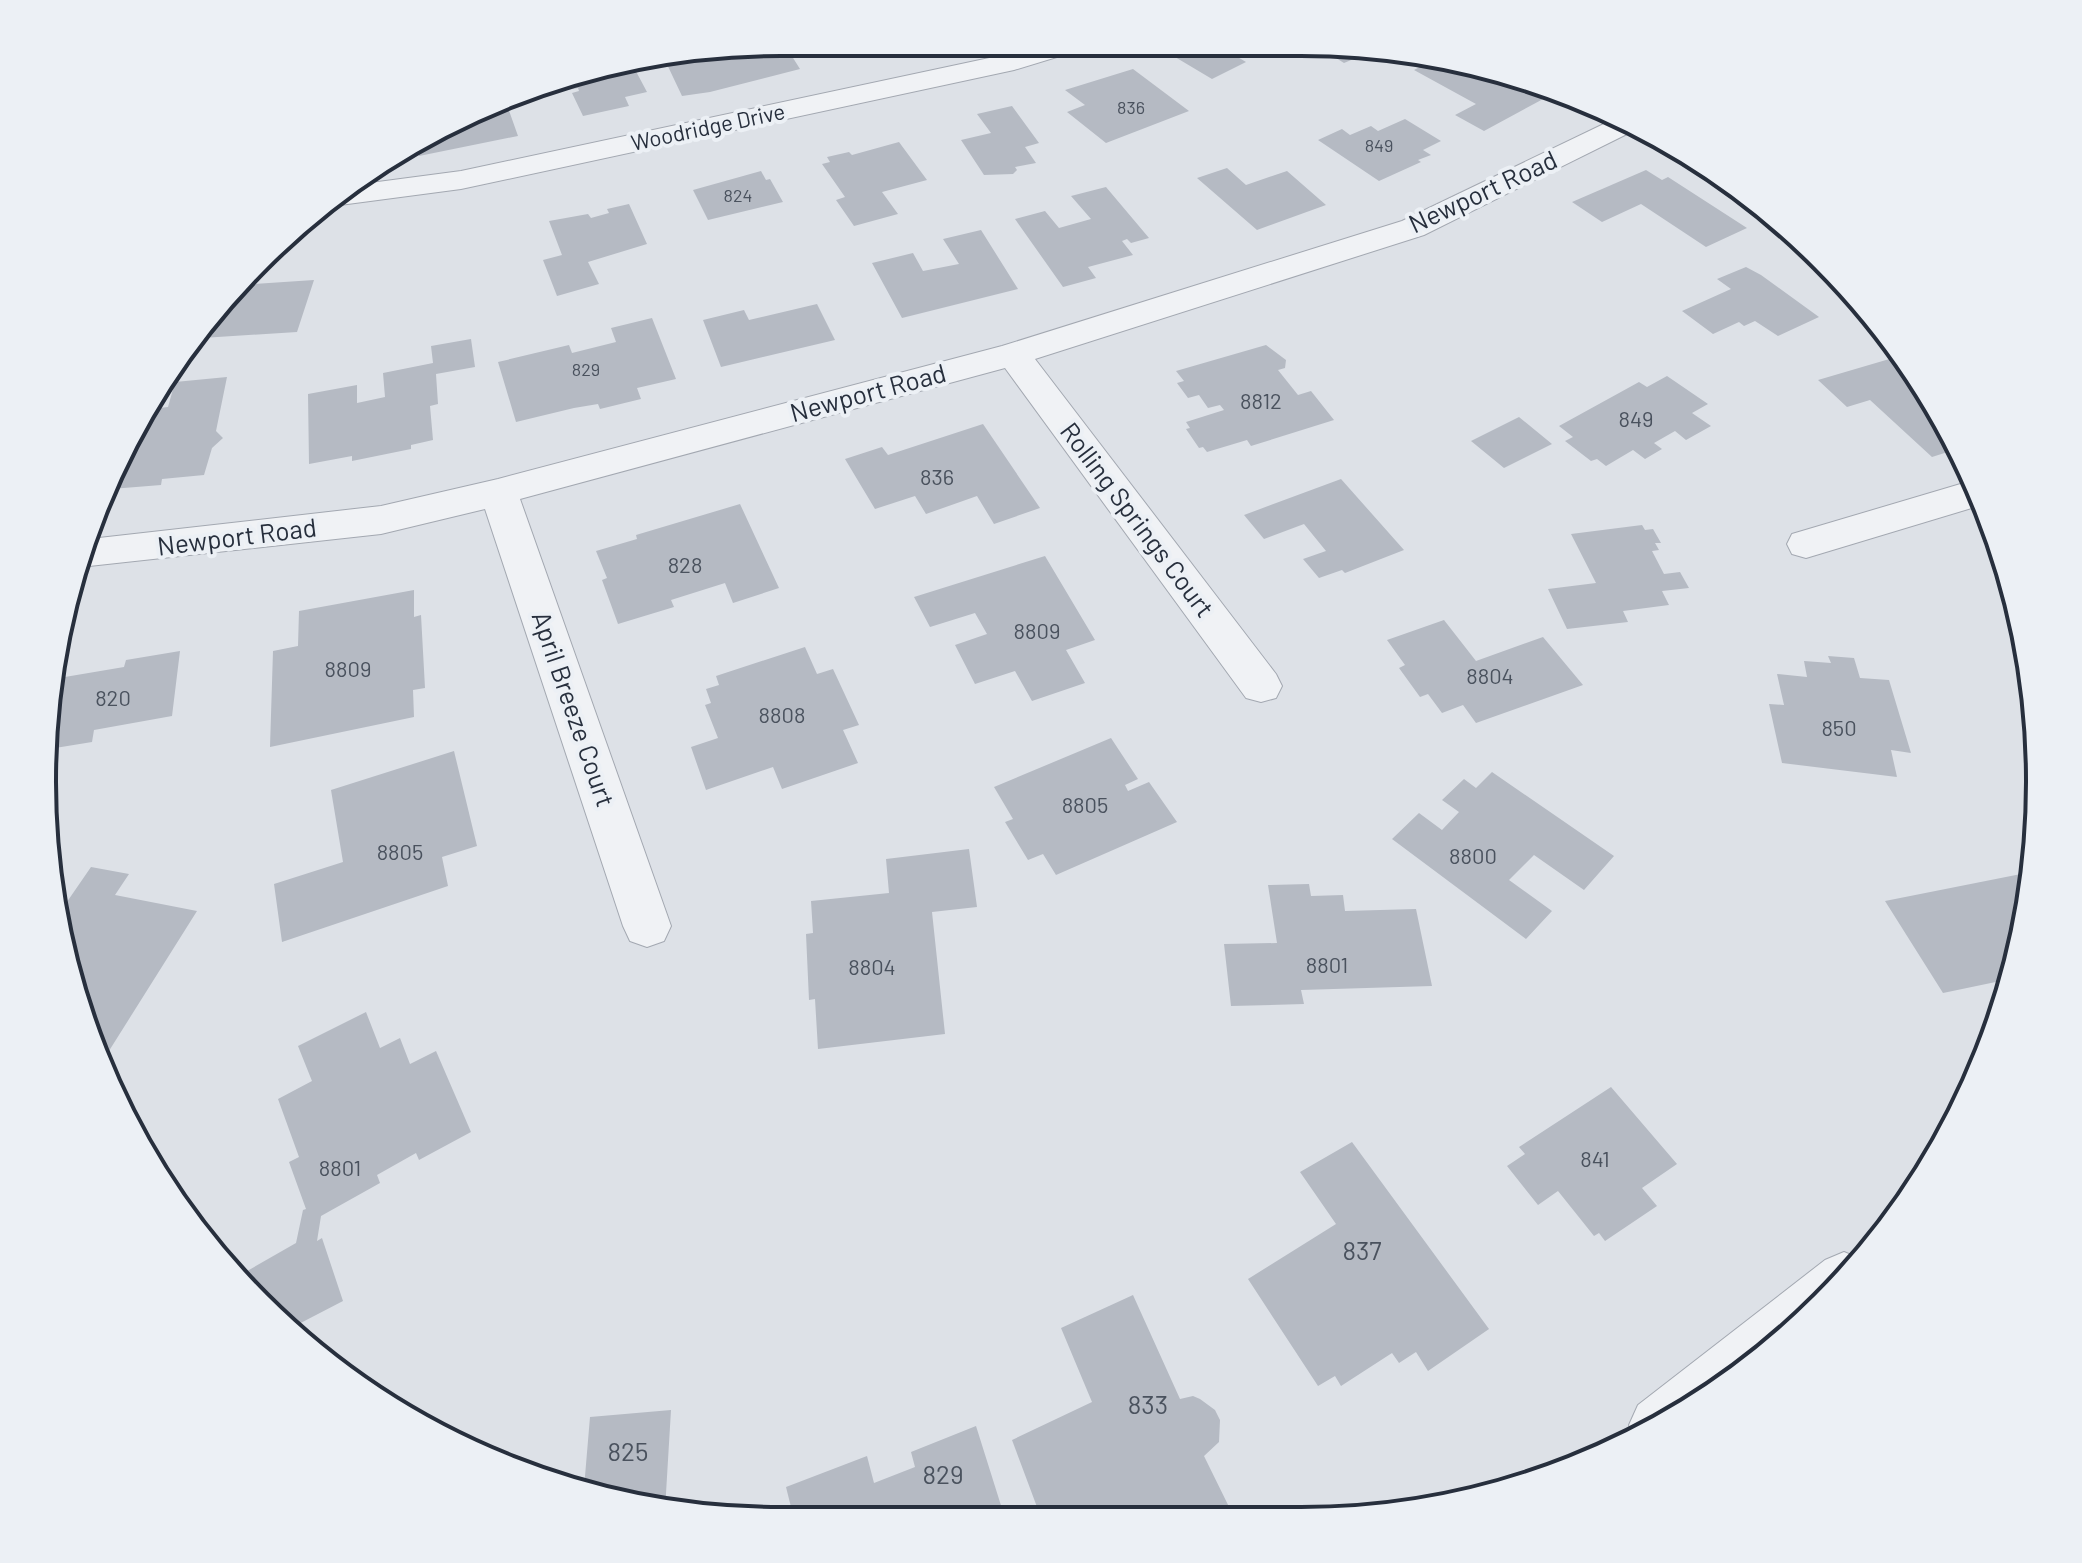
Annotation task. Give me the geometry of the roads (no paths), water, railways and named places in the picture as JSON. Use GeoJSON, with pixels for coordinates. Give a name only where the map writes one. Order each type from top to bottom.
{"type":"FeatureCollection","features":[{"type":"Feature","properties":{"kind":"street","name":"Woodridge Drive"},"geometry":{"type":"LineString","coordinates":[[357,194],[461,180],[1030,56]]}},
{"type":"Feature","properties":{"kind":"street","name":"Newport Road"},"geometry":{"type":"LineString","coordinates":[[94,553],[381,520],[498,492],[1013,354],[1413,228],[1616,129]]}},
{"type":"Feature","properties":{"kind":"street","name":"Rolling Springs Court"},"geometry":{"type":"LineString","coordinates":[[1013,354],[1261,686]]}},
{"type":"Feature","properties":{"kind":"street","name":"April Breeze Court"},"geometry":{"type":"LineString","coordinates":[[498,492],[647,926]]}},
{"type":"Feature","properties":{"kind":"street"},"geometry":{"type":"LineString","coordinates":[[1806,544],[1967,496]]}}]}
